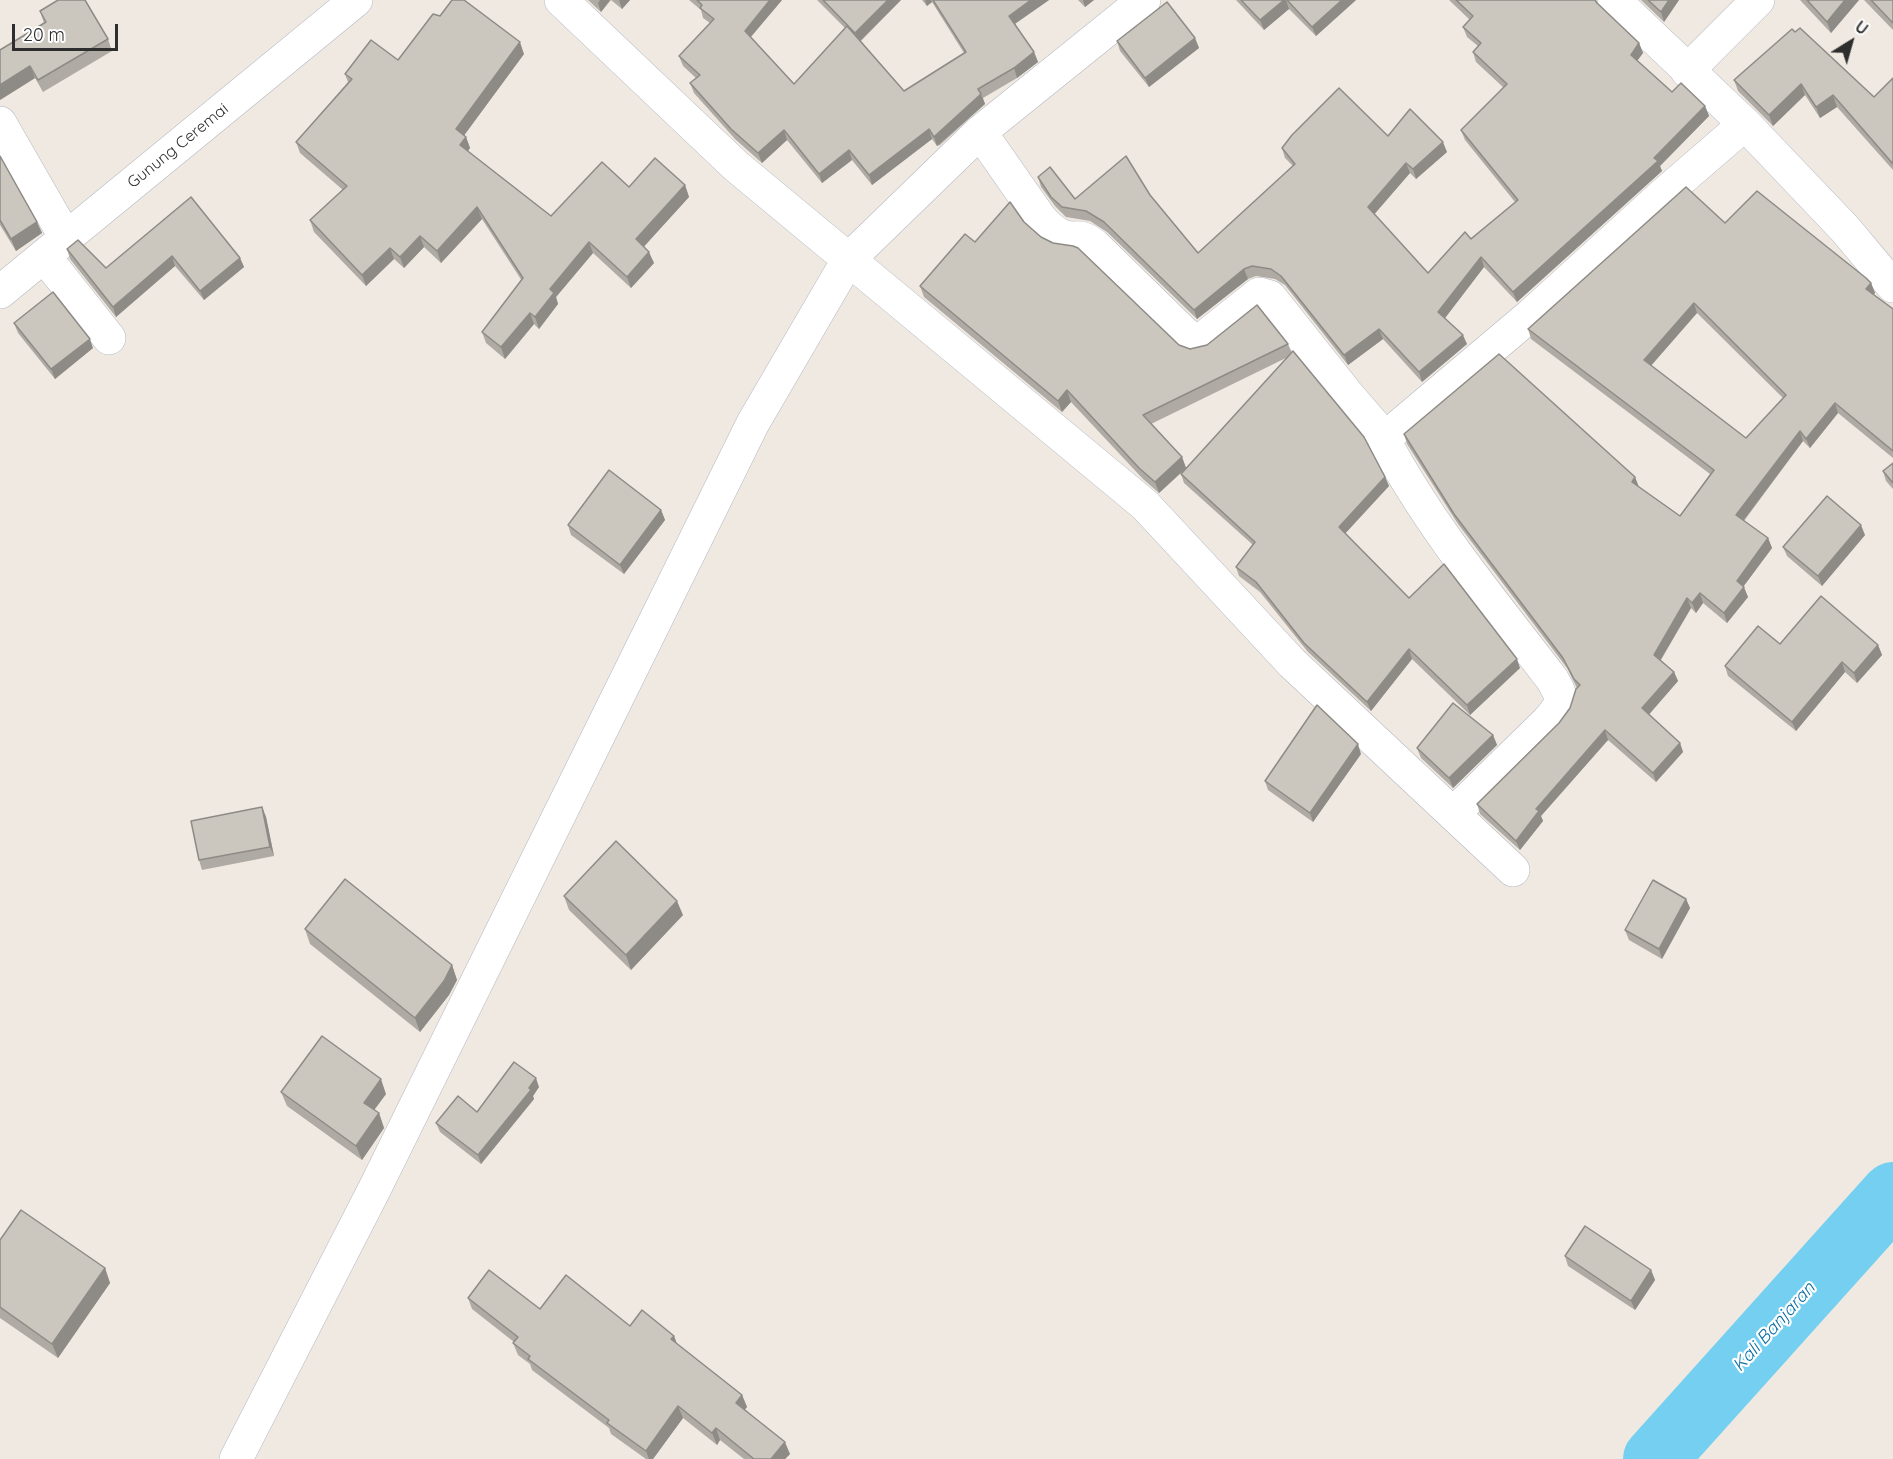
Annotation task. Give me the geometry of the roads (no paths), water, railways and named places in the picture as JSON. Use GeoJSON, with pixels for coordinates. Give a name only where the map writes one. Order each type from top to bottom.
{"type":"FeatureCollection","features":[{"type":"Feature","properties":{"kind":"street","name":"Gunung Ceremai"},"geometry":{"type":"LineString","coordinates":[[0,292],[356,0]]}},
{"type":"Feature","properties":{"kind":"street"},"geometry":{"type":"LineString","coordinates":[[561,0],[736,166],[1145,505],[1292,663],[1513,870]]}},
{"type":"Feature","properties":{"kind":"street"},"geometry":{"type":"LineString","coordinates":[[236,1459],[374,1190],[753,423],[848,260],[980,132],[1144,0]]}},
{"type":"Feature","properties":{"kind":"street"},"geometry":{"type":"LineString","coordinates":[[1614,0],[1744,124],[1845,229],[1893,286]]}},
{"type":"Feature","properties":{"kind":"street"},"geometry":{"type":"LineString","coordinates":[[1687,71],[1758,0]]}},
{"type":"Feature","properties":{"kind":"street"},"geometry":{"type":"LineString","coordinates":[[0,123],[55,247],[109,338]]}},
{"type":"Feature","properties":{"kind":"street"},"geometry":{"type":"LineString","coordinates":[[1385,438],[1532,314],[1744,124]]}},
{"type":"Feature","properties":{"kind":"street"},"geometry":{"type":"LineString","coordinates":[[980,132],[1040,218],[1051,230],[1065,237],[1084,238],[1094,245],[1194,341],[1200,341],[1259,294],[1270,297],[1385,438],[1403,476],[1446,541],[1552,679],[1561,696],[1561,703],[1548,721],[1453,814]]}},
{"type":"Feature","properties":{"kind":"waterway","name":"Kali Banjaran"},"geometry":{"type":"LineString","coordinates":[[1655,1459],[1893,1194]]}}]}
